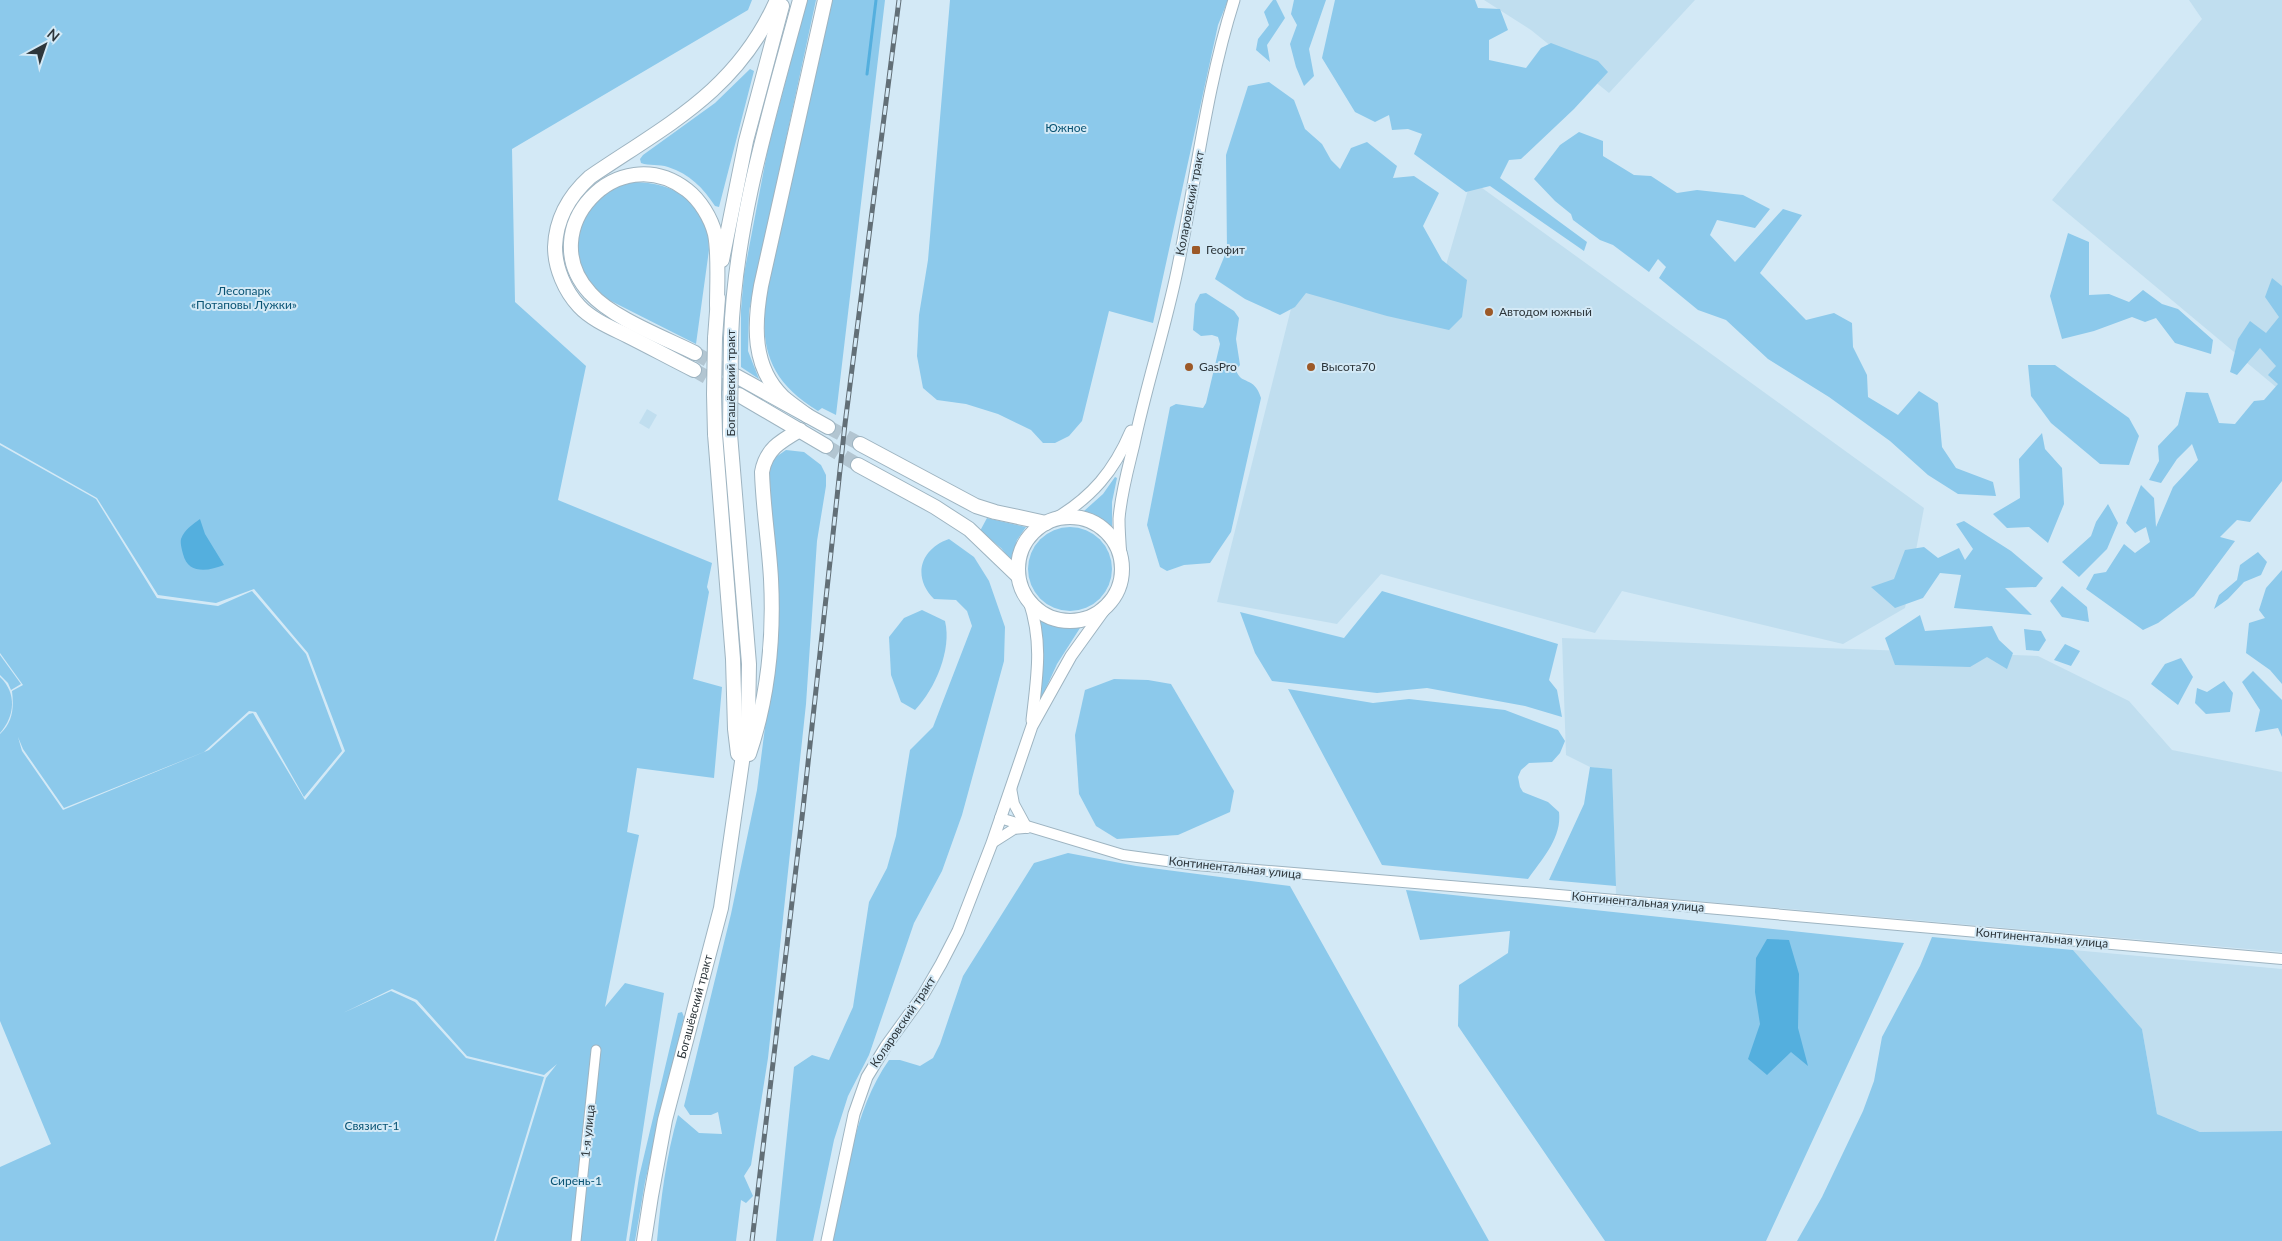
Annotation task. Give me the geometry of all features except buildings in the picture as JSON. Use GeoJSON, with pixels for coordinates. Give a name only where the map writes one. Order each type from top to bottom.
{"type":"FeatureCollection","features":[{"type":"Feature","properties":{"kind":"main road"},"geometry":{"type":"LineString","coordinates":[[694,370],[596,319],[580,306],[567,290],[560,274],[556,254],[556,236],[560,217],[569,199],[590,177],[692,108],[721,84],[754,45],[777,0]]}},
{"type":"Feature","properties":{"kind":"main road","name":"Богашёвский тракт"},"geometry":{"type":"LineString","coordinates":[[740,772],[735,730],[734,659],[715,434],[715,338],[721,271],[734,191],[783,0]]}},
{"type":"Feature","properties":{"kind":"main road","name":"Богашёвский тракт"},"geometry":{"type":"LineString","coordinates":[[644,1241],[650,1196],[665,1120],[721,908],[748,720],[749,664],[730,434],[731,338],[736,272],[745,220],[761,146],[800,0]]}},
{"type":"Feature","properties":{"kind":"main road"},"geometry":{"type":"LineString","coordinates":[[808,416],[782,396],[774,384],[759,354],[755,329],[760,286],[825,0]]}},
{"type":"Feature","properties":{"kind":"main road","name":"Коларовский тракт"},"geometry":{"type":"LineString","coordinates":[[1120,557],[1121,503],[1142,406],[1163,332],[1177,271],[1213,77],[1221,41],[1234,0]]}},
{"type":"Feature","properties":{"kind":"main road"},"geometry":{"type":"LineString","coordinates":[[695,353],[605,306],[581,282],[573,261],[572,238],[576,222],[591,196],[614,180],[639,174],[666,177],[692,193],[702,205],[715,234],[717,306]]}},
{"type":"Feature","properties":{"kind":"main road"},"geometry":{"type":"LineString","coordinates":[[736,376],[828,427]]}},
{"type":"Feature","properties":{"kind":"main road"},"geometry":{"type":"LineString","coordinates":[[739,395],[826,446]]}},
{"type":"Feature","properties":{"kind":"main road","name":"Коларовский тракт"},"geometry":{"type":"LineString","coordinates":[[1051,521],[1076,506],[1100,484],[1125,446],[1142,406]]}},
{"type":"Feature","properties":{"kind":"main road"},"geometry":{"type":"LineString","coordinates":[[740,772],[755,736],[763,701],[770,644],[771,579],[762,484],[764,460],[777,444],[800,430]]}},
{"type":"Feature","properties":{"kind":"main road"},"geometry":{"type":"LineString","coordinates":[[860,444],[976,506],[995,512],[1051,521],[1074,517],[1100,526],[1113,540],[1120,557],[1122,575],[1120,584],[1107,606],[1062,670],[1032,726]]}},
{"type":"Feature","properties":{"kind":"main road"},"geometry":{"type":"LineString","coordinates":[[858,465],[969,528],[1018,576],[1029,601],[1036,624],[1039,648],[1032,726]]}},
{"type":"Feature","properties":{"kind":"main road"},"geometry":{"type":"LineString","coordinates":[[1018,576],[1022,549],[1032,534],[1051,521]]}},
{"type":"Feature","properties":{"kind":"main road"},"geometry":{"type":"LineString","coordinates":[[1029,601],[1035,608],[1050,617],[1067,621],[1093,616],[1107,606]]}},
{"type":"Feature","properties":{"kind":"main road","name":"Коларовский тракт"},"geometry":{"type":"LineString","coordinates":[[827,1241],[854,1114],[867,1077],[886,1046],[923,995],[958,931],[992,843],[1032,726]]}},
{"type":"Feature","properties":{"kind":"street"},"geometry":{"type":"LineString","coordinates":[[992,843],[1014,829],[1027,828],[1014,804],[1011,788]]}},
{"type":"Feature","properties":{"kind":"street","name":"Континентальная улица"},"geometry":{"type":"LineString","coordinates":[[1000,818],[1027,828],[1123,855],[1196,866],[1536,893],[2282,959]]}},
{"type":"Feature","properties":{"kind":"street","name":"1-я улица"},"geometry":{"type":"LineString","coordinates":[[576,1241],[596,1050]]}},
{"type":"Feature","properties":{"kind":"shaded area"},"geometry":{"type":"Polygon","coordinates":[[[1484,0],[1695,0],[1609,93],[1531,30],[1484,0]]]}},
{"type":"Feature","properties":{"kind":"shaded area"},"geometry":{"type":"Polygon","coordinates":[[[2189,0],[2282,0],[2282,392],[2052,200],[2202,19],[2189,0]]]}},
{"type":"Feature","properties":{"kind":"shaded area"},"geometry":{"type":"Polygon","coordinates":[[[1471,180],[1924,508],[1905,608],[1843,644],[1622,591],[1595,633],[1381,574],[1337,624],[1217,602],[1297,285],[1429,323],[1471,180]]]}},
{"type":"Feature","properties":{"kind":"shaded area"},"geometry":{"type":"Polygon","coordinates":[[[647,409],[657,415],[649,429],[639,423],[647,409]]]}},
{"type":"Feature","properties":{"kind":"shaded area"},"geometry":{"type":"Polygon","coordinates":[[[200,519],[205,534],[224,565],[200,570],[189,565],[186,561],[182,549],[182,536],[186,530],[200,519]]]}},
{"type":"Feature","properties":{"kind":"shaded area"},"geometry":{"type":"Polygon","coordinates":[[[1562,638],[2038,656],[2129,701],[2172,750],[2282,772],[2282,952],[1616,894],[1612,770],[1590,767],[1566,755],[1562,638]]]}},
{"type":"Feature","properties":{"kind":"shaded area"},"geometry":{"type":"Polygon","coordinates":[[[1767,939],[1789,940],[1799,974],[1798,1028],[1808,1066],[1791,1052],[1767,1075],[1748,1059],[1760,1024],[1755,992],[1756,958],[1767,939]]]}},
{"type":"Feature","properties":{"kind":"shaded area"},"geometry":{"type":"Polygon","coordinates":[[[2073,950],[2282,969],[2282,1131],[2200,1132],[2157,1114],[2142,1029],[2073,950]]]}},
{"type":"Feature","properties":{"kind":"green space","name":"Лесопарк «Потаповы Лужки»"},"geometry":{"type":"Polygon","coordinates":[[[0,0],[752,0],[748,10],[512,149],[515,302],[586,366],[558,500],[712,563],[707,587],[709,592],[693,679],[722,687],[714,778],[637,768],[627,832],[639,835],[605,1007],[625,983],[664,993],[626,1241],[496,1241],[546,1078],[557,1064],[544,1075],[467,1056],[417,1000],[392,989],[343,1013],[391,991],[415,1002],[466,1058],[544,1077],[494,1241],[0,1241],[0,1167],[51,1144],[0,1021],[0,734],[8,725],[12,714],[12,691],[23,685],[0,653],[0,445],[96,499],[157,598],[218,606],[252,591],[306,654],[342,751],[304,797],[256,712],[249,711],[204,752],[64,808],[23,749],[18,737],[22,751],[63,810],[209,750],[249,714],[253,713],[305,800],[345,751],[308,653],[254,589],[216,603],[158,595],[97,498],[0,443],[0,0]]]}},
{"type":"Feature","properties":{"kind":"green space"},"geometry":{"type":"Polygon","coordinates":[[[807,0],[816,0],[749,311],[748,351],[759,379],[741,367],[741,310],[744,274],[768,148],[807,0]]]}},
{"type":"Feature","properties":{"kind":"green space"},"geometry":{"type":"Polygon","coordinates":[[[832,0],[885,0],[836,415],[822,408],[818,411],[787,386],[777,373],[770,358],[764,326],[767,287],[832,0]]]}},
{"type":"Feature","properties":{"kind":"green space","name":"Южное"},"geometry":{"type":"Polygon","coordinates":[[[950,0],[1228,0],[1218,25],[1153,323],[1109,311],[1082,421],[1069,436],[1055,443],[1043,443],[1031,430],[998,414],[966,404],[937,400],[923,388],[917,356],[919,315],[928,260],[950,0]]]}},
{"type":"Feature","properties":{"kind":"green space"},"geometry":{"type":"Polygon","coordinates":[[[1273,0],[1276,0],[1285,18],[1267,45],[1270,62],[1256,50],[1258,39],[1269,25],[1264,12],[1273,0]]]}},
{"type":"Feature","properties":{"kind":"green space"},"geometry":{"type":"Polygon","coordinates":[[[1294,0],[1326,0],[1309,49],[1314,76],[1304,86],[1296,67],[1290,44],[1297,25],[1291,14],[1294,0]]]}},
{"type":"Feature","properties":{"kind":"green space"},"geometry":{"type":"Polygon","coordinates":[[[1335,0],[1475,0],[1478,8],[1500,9],[1508,30],[1489,40],[1489,60],[1526,68],[1541,48],[1551,43],[1598,61],[1608,72],[1574,109],[1521,159],[1509,160],[1500,178],[1587,242],[1584,251],[1490,186],[1466,192],[1414,154],[1422,134],[1408,129],[1392,130],[1389,115],[1375,122],[1355,112],[1322,58],[1335,0]]]}},
{"type":"Feature","properties":{"kind":"green space"},"geometry":{"type":"Polygon","coordinates":[[[750,69],[754,71],[719,207],[715,206],[701,188],[676,170],[665,166],[641,163],[640,159],[643,155],[715,103],[750,69]]]}},
{"type":"Feature","properties":{"kind":"green space"},"geometry":{"type":"Polygon","coordinates":[[[1269,82],[1294,100],[1305,129],[1322,144],[1331,160],[1340,169],[1351,148],[1367,142],[1397,166],[1393,178],[1414,176],[1439,193],[1423,226],[1442,260],[1467,280],[1462,317],[1449,330],[1387,316],[1306,293],[1295,307],[1280,315],[1245,299],[1215,279],[1227,250],[1226,155],[1248,86],[1269,82]]]}},
{"type":"Feature","properties":{"kind":"green space"},"geometry":{"type":"Polygon","coordinates":[[[1579,132],[1603,141],[1603,156],[1634,175],[1651,176],[1677,193],[1697,190],[1743,195],[1770,209],[1755,228],[1717,220],[1710,235],[1735,262],[1783,209],[1802,215],[1760,273],[1806,320],[1834,313],[1852,323],[1853,347],[1867,375],[1868,397],[1898,415],[1919,391],[1938,403],[1942,447],[1956,468],[1993,482],[1996,496],[1958,494],[1928,475],[1890,441],[1829,397],[1768,359],[1726,320],[1698,310],[1659,278],[1666,267],[1658,259],[1649,272],[1613,245],[1600,240],[1573,220],[1571,214],[1555,201],[1534,179],[1560,145],[1579,132]]]}},
{"type":"Feature","properties":{"kind":"green space"},"geometry":{"type":"Polygon","coordinates":[[[629,182],[660,185],[674,190],[686,197],[696,207],[703,219],[709,250],[696,344],[609,300],[592,285],[583,272],[578,253],[578,240],[587,214],[605,194],[629,182]]]}},
{"type":"Feature","properties":{"kind":"green space"},"geometry":{"type":"Polygon","coordinates":[[[2068,233],[2089,242],[2089,295],[2109,294],[2129,302],[2143,290],[2162,304],[2178,309],[2213,340],[2211,354],[2175,343],[2156,318],[2145,322],[2132,317],[2094,331],[2062,339],[2050,296],[2068,233]]]}},
{"type":"Feature","properties":{"kind":"green space"},"geometry":{"type":"Polygon","coordinates":[[[2272,278],[2282,286],[2282,481],[2250,522],[2237,520],[2220,537],[2235,541],[2194,596],[2158,623],[2143,630],[2086,589],[2094,574],[2106,572],[2124,544],[2135,553],[2150,542],[2146,527],[2135,533],[2126,523],[2141,485],[2154,498],[2156,527],[2173,487],[2198,460],[2192,444],[2177,459],[2161,483],[2149,480],[2159,461],[2158,446],[2178,425],[2186,392],[2208,393],[2219,423],[2235,424],[2254,401],[2264,400],[2278,384],[2268,375],[2276,366],[2260,348],[2237,375],[2230,372],[2238,339],[2250,321],[2266,333],[2279,317],[2265,297],[2272,278]]]}},
{"type":"Feature","properties":{"kind":"green space"},"geometry":{"type":"Polygon","coordinates":[[[1206,293],[1234,311],[1239,318],[1236,339],[1240,365],[1236,370],[1241,378],[1255,386],[1261,398],[1231,532],[1210,563],[1184,565],[1167,571],[1160,567],[1147,525],[1170,407],[1176,404],[1203,408],[1206,403],[1220,344],[1218,337],[1212,335],[1201,336],[1193,330],[1195,304],[1200,294],[1206,293]]]}},
{"type":"Feature","properties":{"kind":"green space"},"geometry":{"type":"Polygon","coordinates":[[[2028,365],[2055,365],[2129,418],[2139,436],[2129,465],[2100,464],[2051,423],[2031,396],[2028,365]]]}},
{"type":"Feature","properties":{"kind":"green space"},"geometry":{"type":"Polygon","coordinates":[[[2042,433],[2045,449],[2062,468],[2064,504],[2048,543],[2029,527],[2007,528],[1993,514],[2020,498],[2019,459],[2042,433]]]}},
{"type":"Feature","properties":{"kind":"green space"},"geometry":{"type":"Polygon","coordinates":[[[786,450],[804,452],[821,465],[826,475],[826,486],[817,541],[806,704],[768,1058],[751,1165],[744,1176],[753,1196],[746,1203],[741,1200],[736,1241],[657,1241],[664,1178],[678,1115],[699,1133],[722,1134],[718,1112],[711,1115],[690,1115],[684,1106],[731,914],[757,790],[779,617],[769,468],[770,461],[786,450]]]}},
{"type":"Feature","properties":{"kind":"green space"},"geometry":{"type":"Polygon","coordinates":[[[1115,477],[1117,478],[1112,502],[1112,528],[1101,519],[1084,511],[1103,494],[1115,477]]]}},
{"type":"Feature","properties":{"kind":"green space"},"geometry":{"type":"Polygon","coordinates":[[[2108,504],[2118,523],[2107,549],[2079,577],[2062,562],[2091,536],[2096,522],[2108,504]]]}},
{"type":"Feature","properties":{"kind":"green space"},"geometry":{"type":"Polygon","coordinates":[[[987,518],[1026,527],[1017,540],[1011,560],[1001,548],[980,531],[987,518]]]}},
{"type":"Feature","properties":{"kind":"green space"},"geometry":{"type":"Polygon","coordinates":[[[1964,521],[2011,551],[2043,578],[2036,587],[2005,588],[2032,615],[1954,608],[1961,575],[1940,573],[1923,598],[1895,608],[1871,587],[1894,579],[1905,550],[1924,547],[1938,558],[1959,548],[1965,560],[1973,549],[1956,524],[1964,521]]]}},
{"type":"Feature","properties":{"kind":"green space"},"geometry":{"type":"Polygon","coordinates":[[[1070,527],[1093,534],[1105,546],[1112,569],[1105,592],[1093,604],[1070,611],[1047,604],[1035,592],[1028,569],[1035,546],[1047,534],[1070,527]]]}},
{"type":"Feature","properties":{"kind":"green space"},"geometry":{"type":"Polygon","coordinates":[[[949,539],[974,557],[989,581],[1005,627],[1004,661],[962,815],[942,871],[914,923],[869,1055],[848,1096],[834,1140],[813,1241],[776,1241],[794,1067],[812,1055],[829,1060],[853,1007],[869,902],[887,868],[896,836],[910,750],[933,727],[972,626],[967,611],[956,600],[934,599],[927,591],[923,582],[922,564],[926,557],[931,550],[949,539]]]}},
{"type":"Feature","properties":{"kind":"green space"},"geometry":{"type":"Polygon","coordinates":[[[2258,552],[2267,562],[2261,575],[2244,582],[2228,599],[2214,609],[2219,595],[2237,580],[2240,565],[2258,552]]]}},
{"type":"Feature","properties":{"kind":"green space"},"geometry":{"type":"Polygon","coordinates":[[[2282,570],[2282,684],[2270,670],[2246,653],[2249,623],[2265,618],[2259,610],[2266,588],[2282,570]]]}},
{"type":"Feature","properties":{"kind":"green space"},"geometry":{"type":"Polygon","coordinates":[[[2062,586],[2087,607],[2089,622],[2062,617],[2050,601],[2062,586]]]}},
{"type":"Feature","properties":{"kind":"green space"},"geometry":{"type":"Polygon","coordinates":[[[1382,591],[1558,644],[1549,680],[1557,690],[1562,717],[1525,706],[1427,688],[1377,693],[1272,681],[1255,653],[1240,612],[1344,638],[1382,591]]]}},
{"type":"Feature","properties":{"kind":"green space"},"geometry":{"type":"Polygon","coordinates":[[[922,610],[945,621],[947,632],[944,656],[940,669],[929,691],[915,710],[901,702],[891,675],[889,637],[904,618],[922,610]]]}},
{"type":"Feature","properties":{"kind":"green space"},"geometry":{"type":"Polygon","coordinates":[[[1920,615],[1925,631],[1992,626],[1999,640],[2013,653],[2007,669],[1987,657],[1970,667],[1895,665],[1885,638],[1920,615]]]}},
{"type":"Feature","properties":{"kind":"green space"},"geometry":{"type":"Polygon","coordinates":[[[1038,620],[1058,627],[1080,628],[1057,664],[1037,708],[1038,620]]]}},
{"type":"Feature","properties":{"kind":"green space"},"geometry":{"type":"Polygon","coordinates":[[[2024,629],[2041,631],[2046,640],[2039,651],[2026,650],[2024,629]]]}},
{"type":"Feature","properties":{"kind":"green space"},"geometry":{"type":"Polygon","coordinates":[[[2065,644],[2080,651],[2071,666],[2054,660],[2065,644]]]}},
{"type":"Feature","properties":{"kind":"green space"},"geometry":{"type":"Polygon","coordinates":[[[0,655],[21,684],[11,690],[8,683],[0,675],[0,655]]]}},
{"type":"Feature","properties":{"kind":"green space"},"geometry":{"type":"Polygon","coordinates":[[[2181,658],[2193,677],[2178,705],[2151,684],[2165,664],[2181,658]]]}},
{"type":"Feature","properties":{"kind":"green space"},"geometry":{"type":"Polygon","coordinates":[[[2253,671],[2282,700],[2282,737],[2278,728],[2255,732],[2260,710],[2242,682],[2253,671]]]}},
{"type":"Feature","properties":{"kind":"green space"},"geometry":{"type":"Polygon","coordinates":[[[0,677],[9,690],[12,705],[9,719],[0,733],[0,677]]]}},
{"type":"Feature","properties":{"kind":"green space"},"geometry":{"type":"Polygon","coordinates":[[[1114,679],[1148,680],[1171,684],[1234,791],[1230,812],[1178,835],[1117,839],[1096,826],[1079,794],[1075,735],[1085,690],[1114,679]]]}},
{"type":"Feature","properties":{"kind":"green space"},"geometry":{"type":"Polygon","coordinates":[[[2224,681],[2233,693],[2230,712],[2206,714],[2195,703],[2197,688],[2207,692],[2224,681]]]}},
{"type":"Feature","properties":{"kind":"green space"},"geometry":{"type":"Polygon","coordinates":[[[1288,689],[1373,703],[1409,699],[1505,710],[1558,730],[1565,741],[1560,753],[1552,762],[1529,763],[1521,770],[1518,777],[1523,792],[1548,802],[1559,812],[1557,831],[1545,856],[1528,879],[1382,865],[1288,689]]]}},
{"type":"Feature","properties":{"kind":"green space"},"geometry":{"type":"Polygon","coordinates":[[[1590,767],[1612,769],[1616,886],[1549,880],[1584,804],[1590,767]]]}},
{"type":"Feature","properties":{"kind":"green space"},"geometry":{"type":"Polygon","coordinates":[[[1068,853],[1136,866],[1290,886],[1489,1241],[833,1241],[852,1147],[859,1124],[867,1101],[889,1060],[900,1060],[920,1066],[933,1058],[940,1044],[963,976],[1034,863],[1068,853]]]}},
{"type":"Feature","properties":{"kind":"green space"},"geometry":{"type":"Polygon","coordinates":[[[1406,890],[1904,943],[1766,1241],[1605,1241],[1458,1026],[1459,985],[1508,953],[1510,931],[1420,940],[1406,890]]]}},
{"type":"Feature","properties":{"kind":"green space"},"geometry":{"type":"Polygon","coordinates":[[[1932,937],[2073,950],[2142,1029],[2157,1114],[2200,1132],[2282,1131],[2282,1241],[1797,1241],[1822,1197],[1863,1111],[1874,1081],[1882,1037],[1920,966],[1932,937]]]}},
{"type":"Feature","properties":{"kind":"green space"},"geometry":{"type":"Polygon","coordinates":[[[682,1012],[684,1017],[645,1182],[635,1241],[629,1241],[639,1177],[678,1013],[682,1012]]]}},
{"type":"Feature","properties":{"kind":"waterway"},"geometry":{"type":"LineString","coordinates":[[867,74],[876,0]]}},
{"type":"Feature","properties":{"kind":"tunnel"},"geometry":{"type":"LineString","coordinates":[[695,353],[736,376]]}},
{"type":"Feature","properties":{"kind":"tunnel"},"geometry":{"type":"LineString","coordinates":[[694,370],[739,395]]}},
{"type":"Feature","properties":{"kind":"tunnel"},"geometry":{"type":"LineString","coordinates":[[828,427],[860,444]]}},
{"type":"Feature","properties":{"kind":"tunnel"},"geometry":{"type":"LineString","coordinates":[[826,446],[858,465]]}},
{"type":"Feature","properties":{"kind":"railway"},"geometry":{"type":"LineString","coordinates":[[752,1241],[803,809],[845,424],[899,0]]}},
{"type":"Feature","properties":{"kind":"place","name":"Геофит"},"geometry":{"type":"Point","coordinates":[1196,250]}},
{"type":"Feature","properties":{"kind":"place","name":"Автодом южный"},"geometry":{"type":"Point","coordinates":[1489,312]}},
{"type":"Feature","properties":{"kind":"place","name":"GasPro"},"geometry":{"type":"Point","coordinates":[1189,367]}},
{"type":"Feature","properties":{"kind":"place","name":"Высота70"},"geometry":{"type":"Point","coordinates":[1311,367]}},
{"type":"Feature","properties":{"kind":"park label","name":"Связист-1"},"geometry":{"type":"Point","coordinates":[372,1126]}},
{"type":"Feature","properties":{"kind":"park label","name":"Сирень-1"},"geometry":{"type":"Point","coordinates":[576,1181]}}]}
